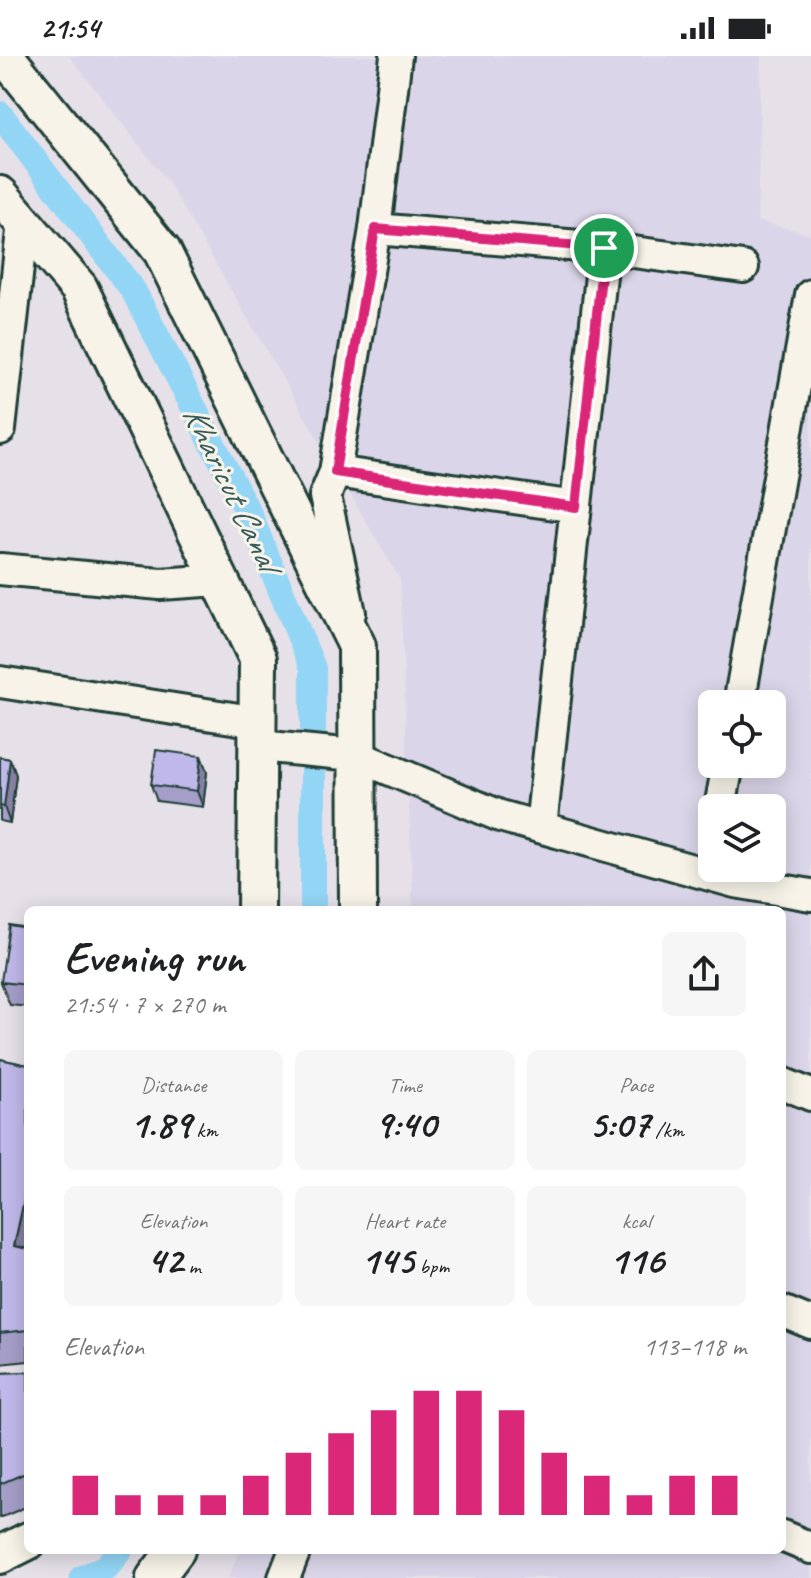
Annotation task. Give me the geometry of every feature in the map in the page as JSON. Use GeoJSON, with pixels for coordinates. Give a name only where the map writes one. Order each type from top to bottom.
{"type":"FeatureCollection","features":[{"type":"Feature","properties":{"kind":"street"},"geometry":{"type":"LineString","coordinates":[[5,56],[162,251],[357,646]]}},
{"type":"Feature","properties":{"kind":"street"},"geometry":{"type":"LineString","coordinates":[[358,906],[352,754],[360,718],[357,646],[325,496],[335,472],[375,229],[396,56]]}},
{"type":"Feature","properties":{"kind":"street"},"geometry":{"type":"LineString","coordinates":[[0,195],[79,288],[258,659],[256,906]]}},
{"type":"Feature","properties":{"kind":"street"},"geometry":{"type":"LineString","coordinates":[[0,429],[23,222]]}},
{"type":"Feature","properties":{"kind":"street"},"geometry":{"type":"LineString","coordinates":[[375,229],[604,248],[743,267]]}},
{"type":"Feature","properties":{"kind":"street"},"geometry":{"type":"LineString","coordinates":[[541,827],[604,248]]}},
{"type":"Feature","properties":{"kind":"street"},"geometry":{"type":"LineString","coordinates":[[741,690],[811,295]]}},
{"type":"Feature","properties":{"kind":"street"},"geometry":{"type":"LineString","coordinates":[[335,472],[576,507]]}},
{"type":"Feature","properties":{"kind":"street"},"geometry":{"type":"LineString","coordinates":[[0,569],[160,584],[220,580]]}},
{"type":"Feature","properties":{"kind":"street"},"geometry":{"type":"LineString","coordinates":[[0,682],[259,738],[352,754],[500,816],[698,863]]}},
{"type":"Feature","properties":{"kind":"street"},"geometry":{"type":"LineString","coordinates":[[766,882],[811,895]]}},
{"type":"Feature","properties":{"kind":"street"},"geometry":{"type":"LineString","coordinates":[[786,1085],[811,1095]]}},
{"type":"Feature","properties":{"kind":"street"},"geometry":{"type":"LineString","coordinates":[[786,1313],[811,1323]]}},
{"type":"Feature","properties":{"kind":"street"},"geometry":{"type":"LineString","coordinates":[[786,1538],[811,1548]]}},
{"type":"Feature","properties":{"kind":"street"},"geometry":{"type":"LineString","coordinates":[[0,1555],[24,1543]]}},
{"type":"Feature","properties":{"kind":"street"},"geometry":{"type":"LineString","coordinates":[[155,1578],[173,1554]]}},
{"type":"Feature","properties":{"kind":"street"},"geometry":{"type":"LineString","coordinates":[[284,1578],[293,1554]]}},
{"type":"Feature","properties":{"kind":"shaded area"},"geometry":{"type":"Polygon","coordinates":[[[69,56],[761,56],[757,221],[811,234],[811,1578],[228,1578],[238,1554],[786,1554],[786,906],[413,906],[400,580],[168,182],[69,56]]]}},
{"type":"Feature","properties":{"kind":"building"},"geometry":{"type":"Polygon","coordinates":[[[156,750],[201,756],[197,791],[151,785],[156,750]]]}},
{"type":"Feature","properties":{"kind":"building"},"geometry":{"type":"Polygon","coordinates":[[[0,757],[10,759],[4,807],[0,806],[0,757]]]}},
{"type":"Feature","properties":{"kind":"building"},"geometry":{"type":"Polygon","coordinates":[[[9,925],[24,927],[24,985],[1,982],[9,925]]]}},
{"type":"Feature","properties":{"kind":"building"},"geometry":{"type":"Polygon","coordinates":[[[0,1059],[24,1064],[24,1200],[14,1246],[24,1248],[24,1330],[0,1333],[0,1059]]]}},
{"type":"Feature","properties":{"kind":"building"},"geometry":{"type":"Polygon","coordinates":[[[24,1372],[24,1474],[0,1484],[0,1373],[24,1372]]]}},
{"type":"Feature","properties":{"kind":"waterway","name":"Kharicut Canal"},"geometry":{"type":"LineString","coordinates":[[0,114],[133,290],[250,516],[313,668],[313,906]]}},
{"type":"Feature","properties":{"kind":"waterway","name":"Kharicut Canal"},"geometry":{"type":"LineString","coordinates":[[82,1578],[106,1567],[117,1554]]}},
{"type":"Feature","properties":{"kind":"route"},"geometry":{"type":"LineString","coordinates":[[375,229],[604,248],[576,507],[335,472],[375,229]]}}]}
